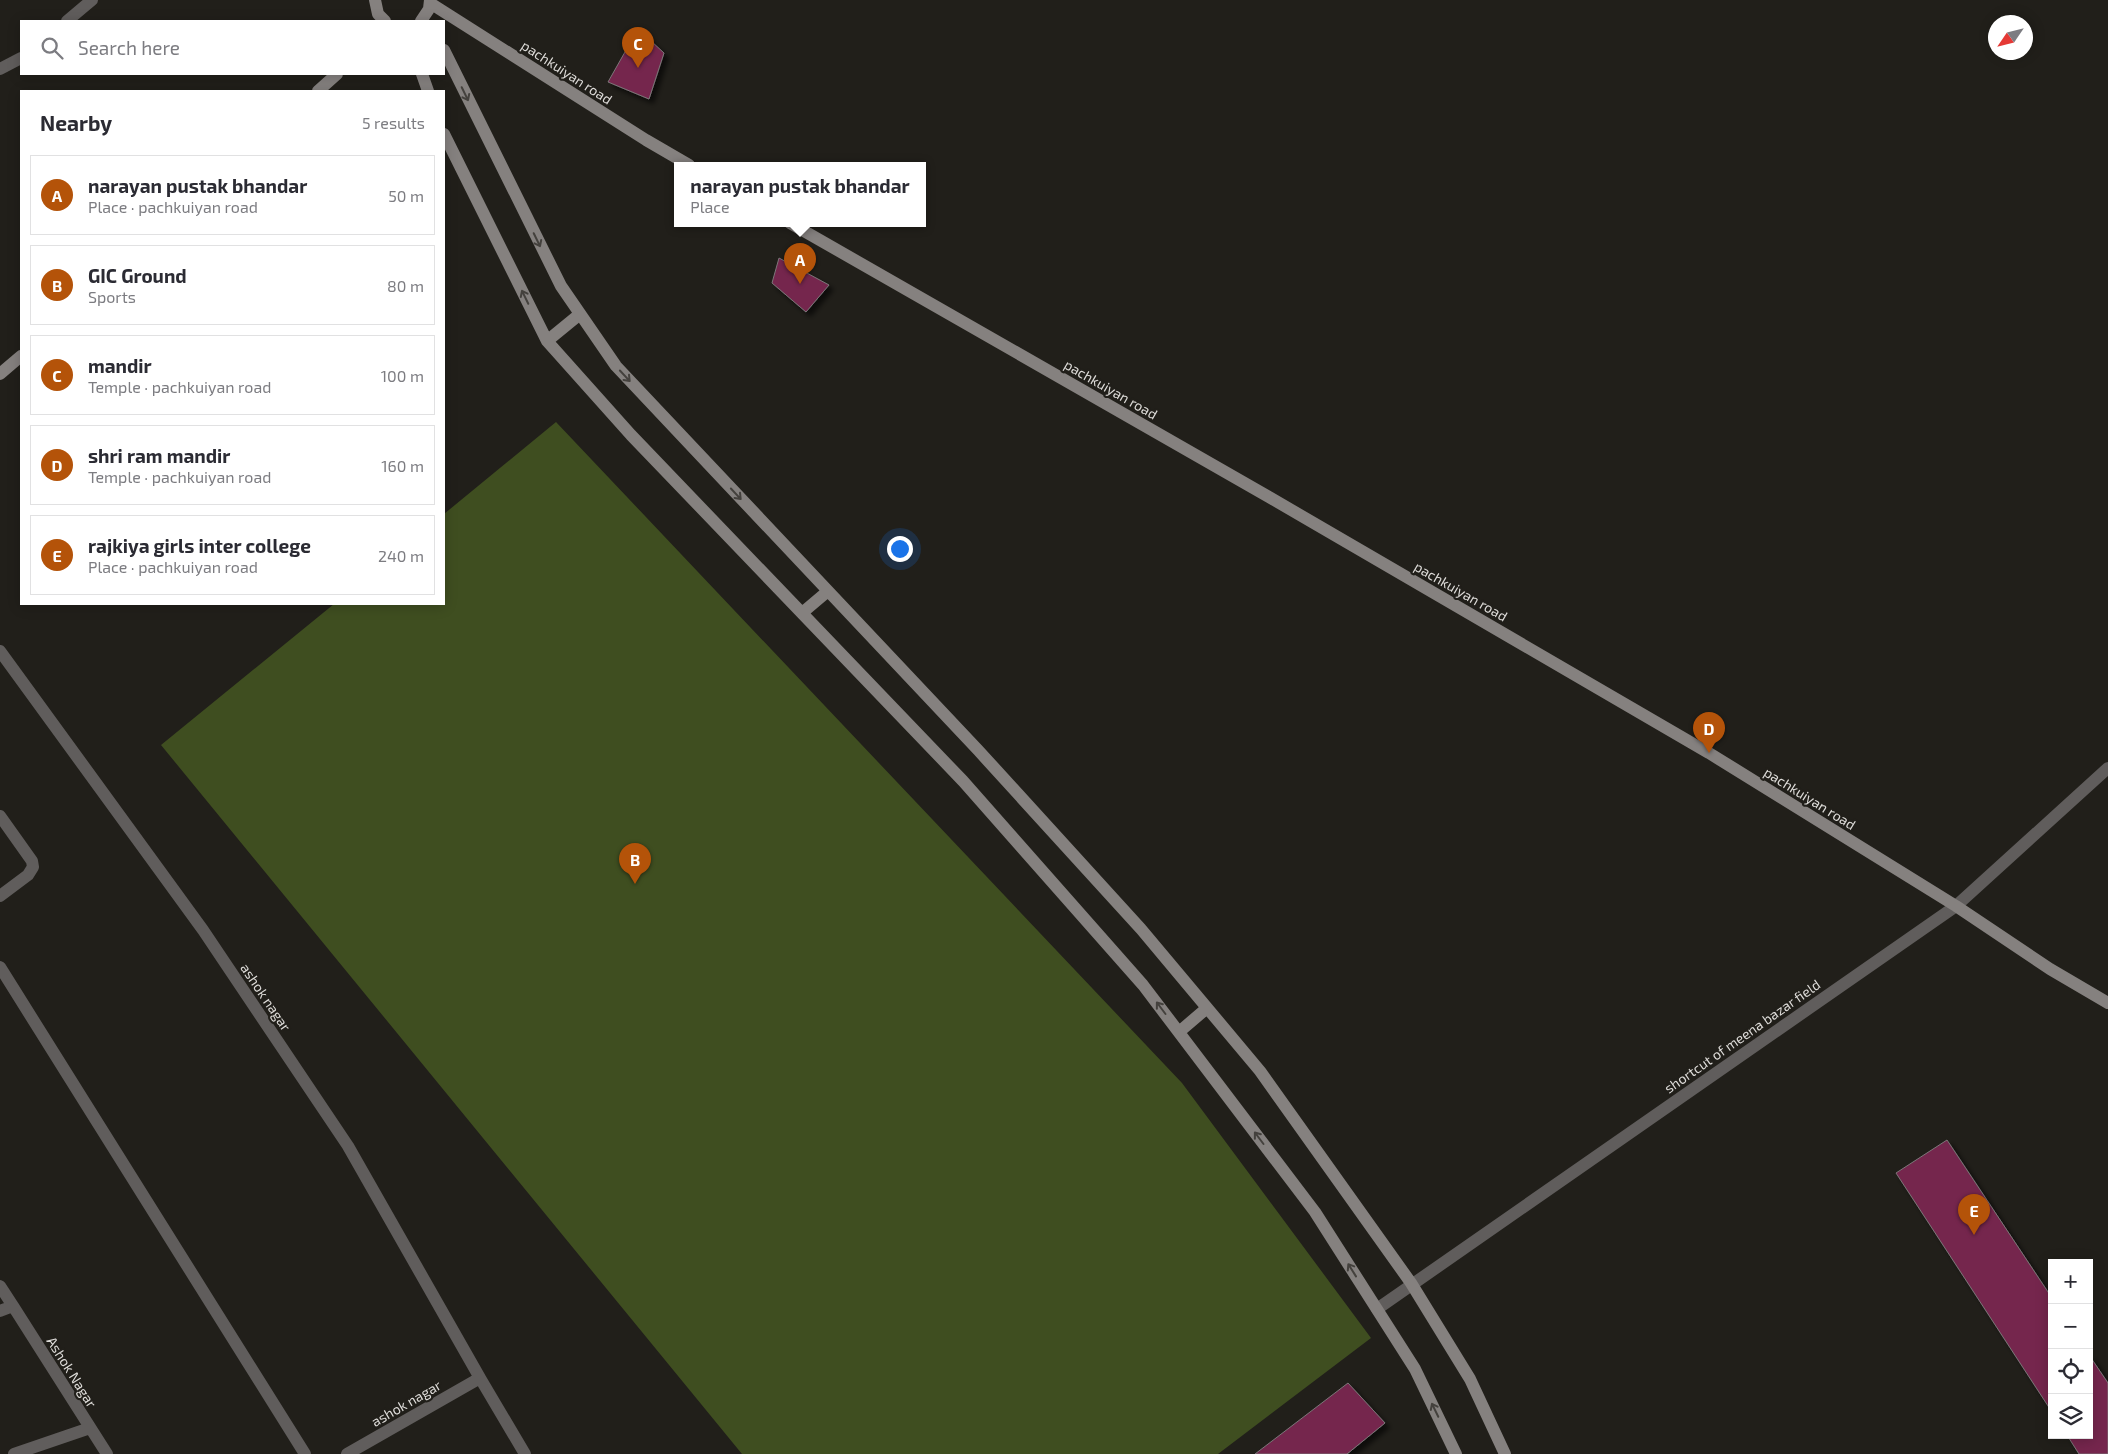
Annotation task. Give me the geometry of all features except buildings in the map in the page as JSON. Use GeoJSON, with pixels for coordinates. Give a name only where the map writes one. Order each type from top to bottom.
{"type":"FeatureCollection","features":[{"type":"Feature","properties":{"kind":"main road"},"geometry":{"type":"LineString","coordinates":[[375,0],[378,14],[384,20]]}},
{"type":"Feature","properties":{"kind":"main road","name":"pachkuiyan road"},"geometry":{"type":"LineString","coordinates":[[428,12],[442,20]]}},
{"type":"Feature","properties":{"kind":"main road","name":"pachkuiyan road"},"geometry":{"type":"LineString","coordinates":[[445,22],[684,162]]}},
{"type":"Feature","properties":{"kind":"main road"},"geometry":{"type":"LineString","coordinates":[[445,52],[561,286],[616,366],[828,590],[1108,893],[1260,1071],[1411,1283],[1470,1379],[1505,1454]]}},
{"type":"Feature","properties":{"kind":"main road"},"geometry":{"type":"LineString","coordinates":[[319,90],[336,75]]}},
{"type":"Feature","properties":{"kind":"main road"},"geometry":{"type":"LineString","coordinates":[[422,75],[428,90]]}},
{"type":"Feature","properties":{"kind":"main road"},"geometry":{"type":"LineString","coordinates":[[445,136],[547,341],[631,435],[963,781],[1143,986],[1315,1212],[1415,1369],[1456,1454]]}},
{"type":"Feature","properties":{"kind":"main road","name":"pachkuiyan road"},"geometry":{"type":"LineString","coordinates":[[797,227],[1269,497],[1700,748],[1956,906],[2050,969],[2108,1003]]}},
{"type":"Feature","properties":{"kind":"main road"},"geometry":{"type":"LineString","coordinates":[[547,341],[580,314]]}},
{"type":"Feature","properties":{"kind":"main road"},"geometry":{"type":"LineString","coordinates":[[0,374],[20,357]]}},
{"type":"Feature","properties":{"kind":"main road"},"geometry":{"type":"LineString","coordinates":[[802,613],[828,590]]}},
{"type":"Feature","properties":{"kind":"main road"},"geometry":{"type":"LineString","coordinates":[[1179,1032],[1207,1008]]}},
{"type":"Feature","properties":{"kind":"street"},"geometry":{"type":"LineString","coordinates":[[68,20],[92,0]]}},
{"type":"Feature","properties":{"kind":"street"},"geometry":{"type":"LineString","coordinates":[[0,69],[20,59]]}},
{"type":"Feature","properties":{"kind":"street","name":"ashok nagar"},"geometry":{"type":"LineString","coordinates":[[0,651],[204,930],[348,1146],[525,1454]]}},
{"type":"Feature","properties":{"kind":"street","name":"shortcut of meena bazar field"},"geometry":{"type":"LineString","coordinates":[[1377,1309],[1411,1283],[1956,906],[2108,768]]}},
{"type":"Feature","properties":{"kind":"street"},"geometry":{"type":"LineString","coordinates":[[0,816],[32,861],[33,867],[28,875],[0,896]]}},
{"type":"Feature","properties":{"kind":"street"},"geometry":{"type":"LineString","coordinates":[[0,967],[305,1454]]}},
{"type":"Feature","properties":{"kind":"street","name":"Ashok Nagar"},"geometry":{"type":"LineString","coordinates":[[0,1286],[107,1454]]}},
{"type":"Feature","properties":{"kind":"street"},"geometry":{"type":"LineString","coordinates":[[0,1310],[13,1306]]}},
{"type":"Feature","properties":{"kind":"street","name":"ashok nagar"},"geometry":{"type":"LineString","coordinates":[[347,1454],[480,1378]]}},
{"type":"Feature","properties":{"kind":"street"},"geometry":{"type":"LineString","coordinates":[[14,1454],[90,1428]]}},
{"type":"Feature","properties":{"kind":"green space"},"geometry":{"type":"Polygon","coordinates":[[[556,422],[1182,1083],[1371,1338],[1218,1454],[742,1454],[161,745],[333,605],[445,605],[445,513],[556,422]]]}},
{"type":"Feature","properties":{"kind":"place","name":"mandir"},"geometry":{"type":"Point","coordinates":[638,68]}},
{"type":"Feature","properties":{"kind":"place","name":"narayan pustak bhandar"},"geometry":{"type":"Point","coordinates":[800,284]}},
{"type":"Feature","properties":{"kind":"place","name":"shri ram mandir"},"geometry":{"type":"Point","coordinates":[1709,753]}},
{"type":"Feature","properties":{"kind":"place","name":"GIC Ground"},"geometry":{"type":"Point","coordinates":[635,884]}},
{"type":"Feature","properties":{"kind":"place","name":"rajkiya girls inter college"},"geometry":{"type":"Point","coordinates":[1974,1235]}}]}
